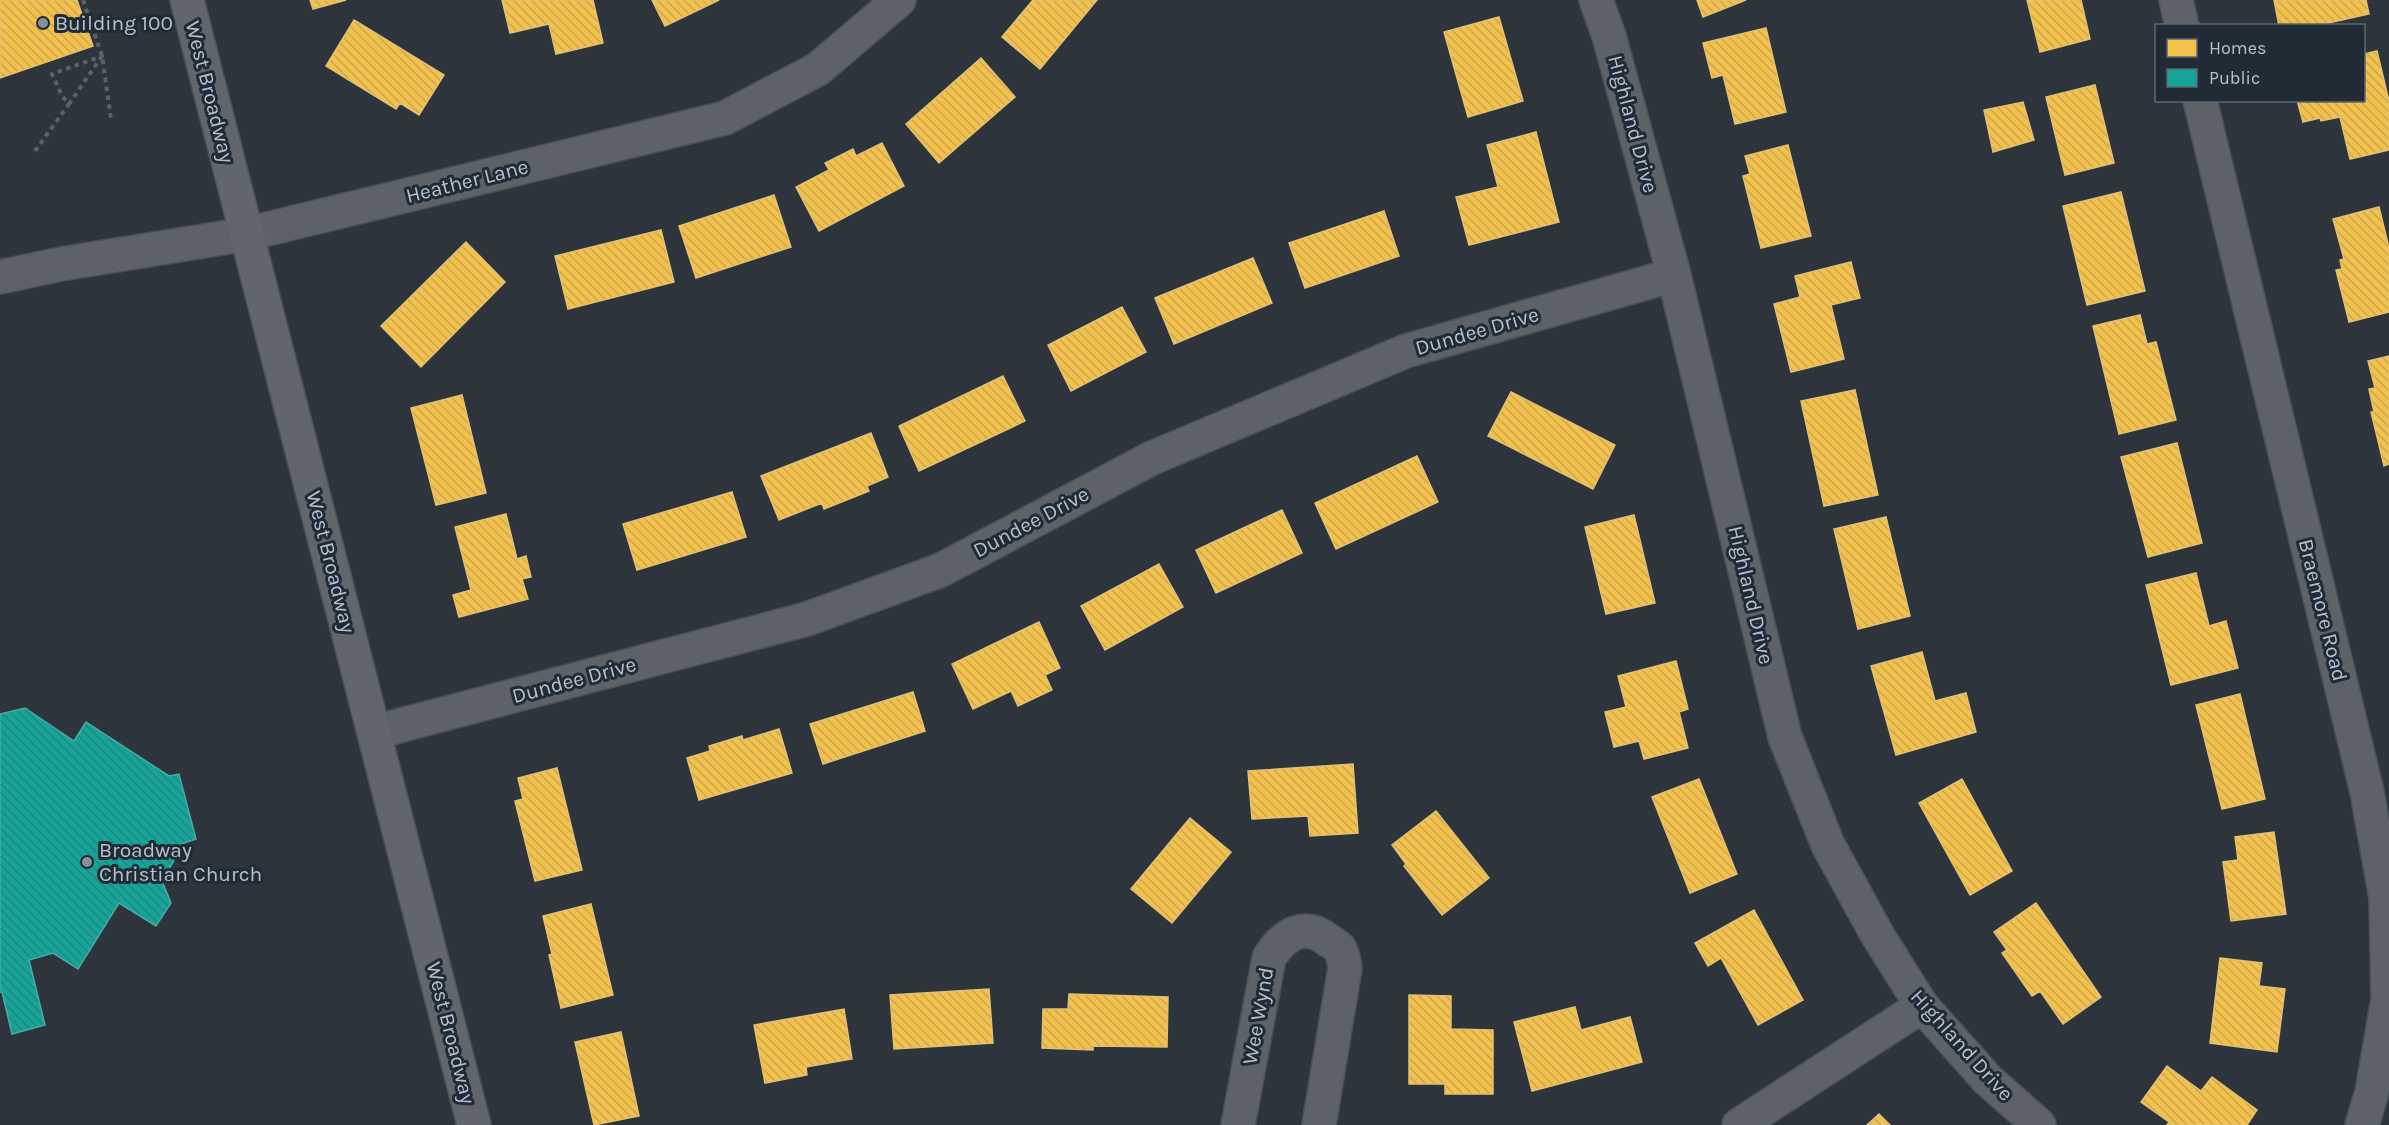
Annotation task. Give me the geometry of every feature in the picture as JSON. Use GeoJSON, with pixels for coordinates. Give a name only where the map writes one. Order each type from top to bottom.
{"type":"FeatureCollection","features":[{"type":"Feature","properties":{"kind":"main road","name":"West Broadway"},"geometry":{"type":"LineString","coordinates":[[187,0],[474,1125]]}},
{"type":"Feature","properties":{"kind":"street","name":"Heather Lane"},"geometry":{"type":"LineString","coordinates":[[0,277],[61,264],[247,234],[725,118],[819,69],[899,0]]}},
{"type":"Feature","properties":{"kind":"street","name":"Highland Drive"},"geometry":{"type":"LineString","coordinates":[[1596,0],[1609,36],[1674,275],[1785,737],[1828,845],[1878,936],[1922,1006],[1988,1080],[2039,1125]]}},
{"type":"Feature","properties":{"kind":"street"},"geometry":{"type":"LineString","coordinates":[[2176,0],[2182,24]]}},
{"type":"Feature","properties":{"kind":"street","name":"Braemore Road"},"geometry":{"type":"LineString","coordinates":[[2200,102],[2367,792],[2386,898],[2388,999],[2372,1092],[2362,1125]]}},
{"type":"Feature","properties":{"kind":"street","name":"Dundee Drive"},"geometry":{"type":"LineString","coordinates":[[375,732],[807,619],[941,570],[1152,458],[1406,351],[1674,275]]}},
{"type":"Feature","properties":{"kind":"street","name":"Wee Wynd"},"geometry":{"type":"LineString","coordinates":[[1238,1125],[1269,958],[1278,943],[1293,933],[1309,930],[1325,937],[1340,949],[1345,968],[1319,1125]]}},
{"type":"Feature","properties":{"kind":"street"},"geometry":{"type":"LineString","coordinates":[[1739,1125],[1922,1006]]}},
{"type":"Feature","properties":{"kind":"path"},"geometry":{"type":"LineString","coordinates":[[83,0],[102,56],[111,119]]}},
{"type":"Feature","properties":{"kind":"path"},"geometry":{"type":"LineString","coordinates":[[35,151],[102,56]]}},
{"type":"Feature","properties":{"kind":"path"},"geometry":{"type":"LineString","coordinates":[[69,104],[62,96],[52,74],[102,56]]}},
{"type":"Feature","properties":{"kind":"building: Homes","name":"Building 100"},"geometry":{"type":"Polygon","coordinates":[[[0,0],[77,0],[93,46],[0,78],[0,0]]]}},
{"type":"Feature","properties":{"kind":"building: Homes"},"geometry":{"type":"Polygon","coordinates":[[[310,0],[346,0],[313,9],[310,0]]]}},
{"type":"Feature","properties":{"kind":"building: Homes"},"geometry":{"type":"Polygon","coordinates":[[[502,0],[593,0],[603,43],[556,54],[549,24],[510,33],[502,0]]]}},
{"type":"Feature","properties":{"kind":"building: Homes"},"geometry":{"type":"Polygon","coordinates":[[[652,0],[719,0],[665,26],[652,0]]]}},
{"type":"Feature","properties":{"kind":"building: Homes"},"geometry":{"type":"Polygon","coordinates":[[[1033,0],[1097,0],[1040,69],[1002,37],[1033,0]]]}},
{"type":"Feature","properties":{"kind":"building: Homes"},"geometry":{"type":"Polygon","coordinates":[[[1697,0],[1746,0],[1703,17],[1697,0]]]}},
{"type":"Feature","properties":{"kind":"building: Homes"},"geometry":{"type":"Polygon","coordinates":[[[2027,0],[2081,0],[2090,39],[2040,52],[2027,0]]]}},
{"type":"Feature","properties":{"kind":"building: Homes"},"geometry":{"type":"Polygon","coordinates":[[[2274,0],[2366,0],[2369,14],[2324,24],[2279,24],[2274,0]]]}},
{"type":"Feature","properties":{"kind":"building: Homes"},"geometry":{"type":"Polygon","coordinates":[[[1499,17],[1523,101],[1468,117],[1444,32],[1499,17]]]}},
{"type":"Feature","properties":{"kind":"building: Homes"},"geometry":{"type":"Polygon","coordinates":[[[354,20],[444,75],[419,115],[400,103],[396,109],[326,66],[354,20]]]}},
{"type":"Feature","properties":{"kind":"building: Homes"},"geometry":{"type":"Polygon","coordinates":[[[1766,28],[1786,112],[1735,124],[1723,75],[1712,78],[1703,43],[1766,28]]]}},
{"type":"Feature","properties":{"kind":"building: Homes"},"geometry":{"type":"Polygon","coordinates":[[[2377,51],[2389,101],[2389,150],[2350,159],[2340,117],[2303,122],[2298,102],[2365,102],[2365,54],[2377,51]]]}},
{"type":"Feature","properties":{"kind":"building: Homes"},"geometry":{"type":"Polygon","coordinates":[[[981,58],[1015,97],[939,163],[906,124],[981,58]]]}},
{"type":"Feature","properties":{"kind":"building: Homes"},"geometry":{"type":"Polygon","coordinates":[[[2095,85],[2114,163],[2065,175],[2046,97],[2095,85]]]}},
{"type":"Feature","properties":{"kind":"building: Homes"},"geometry":{"type":"Polygon","coordinates":[[[2023,102],[2034,140],[1993,152],[1984,110],[2023,102]]]}},
{"type":"Feature","properties":{"kind":"building: Homes"},"geometry":{"type":"Polygon","coordinates":[[[1536,132],[1559,222],[1469,245],[1456,197],[1498,187],[1487,145],[1536,132]]]}},
{"type":"Feature","properties":{"kind":"building: Homes"},"geometry":{"type":"Polygon","coordinates":[[[882,143],[904,186],[819,231],[796,187],[829,170],[825,163],[853,149],[856,156],[882,143]]]}},
{"type":"Feature","properties":{"kind":"building: Homes"},"geometry":{"type":"Polygon","coordinates":[[[1788,145],[1811,236],[1761,248],[1743,176],[1750,174],[1745,156],[1788,145]]]}},
{"type":"Feature","properties":{"kind":"building: Homes"},"geometry":{"type":"Polygon","coordinates":[[[2121,192],[2145,291],[2087,305],[2063,206],[2121,192]]]}},
{"type":"Feature","properties":{"kind":"building: Homes"},"geometry":{"type":"Polygon","coordinates":[[[774,195],[791,247],[696,278],[679,226],[774,195]]]}},
{"type":"Feature","properties":{"kind":"building: Homes"},"geometry":{"type":"Polygon","coordinates":[[[2379,207],[2389,248],[2389,312],[2349,322],[2336,270],[2342,269],[2340,260],[2344,259],[2333,219],[2379,207]]]}},
{"type":"Feature","properties":{"kind":"building: Homes"},"geometry":{"type":"Polygon","coordinates":[[[1384,211],[1399,256],[1305,288],[1289,243],[1384,211]]]}},
{"type":"Feature","properties":{"kind":"building: Homes"},"geometry":{"type":"Polygon","coordinates":[[[661,230],[674,282],[568,309],[555,256],[661,230]]]}},
{"type":"Feature","properties":{"kind":"building: Homes"},"geometry":{"type":"Polygon","coordinates":[[[466,242],[505,282],[421,367],[381,326],[466,242]]]}},
{"type":"Feature","properties":{"kind":"building: Homes"},"geometry":{"type":"Polygon","coordinates":[[[1253,258],[1272,303],[1174,344],[1155,298],[1253,258]]]}},
{"type":"Feature","properties":{"kind":"building: Homes"},"geometry":{"type":"Polygon","coordinates":[[[1851,262],[1860,298],[1831,305],[1844,359],[1791,372],[1774,304],[1800,297],[1795,276],[1851,262]]]}},
{"type":"Feature","properties":{"kind":"building: Homes"},"geometry":{"type":"Polygon","coordinates":[[[1122,307],[1146,352],[1071,391],[1048,345],[1122,307]]]}},
{"type":"Feature","properties":{"kind":"building: Homes"},"geometry":{"type":"Polygon","coordinates":[[[2140,315],[2147,344],[2156,342],[2176,420],[2119,434],[2093,326],[2140,315]]]}},
{"type":"Feature","properties":{"kind":"building: Homes"},"geometry":{"type":"Polygon","coordinates":[[[2389,356],[2389,464],[2384,466],[2371,412],[2374,412],[2369,389],[2375,388],[2368,361],[2389,356]]]}},
{"type":"Feature","properties":{"kind":"building: Homes"},"geometry":{"type":"Polygon","coordinates":[[[1003,376],[1025,421],[919,471],[899,426],[1003,376]]]}},
{"type":"Feature","properties":{"kind":"building: Homes"},"geometry":{"type":"Polygon","coordinates":[[[1855,390],[1878,495],[1824,506],[1801,401],[1855,390]]]}},
{"type":"Feature","properties":{"kind":"building: Homes"},"geometry":{"type":"Polygon","coordinates":[[[1511,392],[1615,445],[1593,489],[1488,436],[1511,392]]]}},
{"type":"Feature","properties":{"kind":"building: Homes"},"geometry":{"type":"Polygon","coordinates":[[[462,395],[486,493],[436,505],[411,408],[462,395]]]}},
{"type":"Feature","properties":{"kind":"building: Homes"},"geometry":{"type":"Polygon","coordinates":[[[871,433],[888,477],[867,486],[869,491],[824,509],[822,503],[779,520],[761,476],[871,433]]]}},
{"type":"Feature","properties":{"kind":"building: Homes"},"geometry":{"type":"Polygon","coordinates":[[[2177,443],[2202,543],[2148,557],[2121,457],[2177,443]]]}},
{"type":"Feature","properties":{"kind":"building: Homes"},"geometry":{"type":"Polygon","coordinates":[[[1417,456],[1438,502],[1336,549],[1315,503],[1417,456]]]}},
{"type":"Feature","properties":{"kind":"building: Homes"},"geometry":{"type":"Polygon","coordinates":[[[732,492],[746,537],[637,570],[623,524],[732,492]]]}},
{"type":"Feature","properties":{"kind":"building: Homes"},"geometry":{"type":"Polygon","coordinates":[[[1282,510],[1302,553],[1216,593],[1196,550],[1282,510]]]}},
{"type":"Feature","properties":{"kind":"building: Homes"},"geometry":{"type":"Polygon","coordinates":[[[506,514],[517,559],[526,556],[531,577],[522,579],[528,599],[459,617],[453,595],[471,590],[455,527],[506,514]]]}},
{"type":"Feature","properties":{"kind":"building: Homes"},"geometry":{"type":"Polygon","coordinates":[[[1634,515],[1655,603],[1606,614],[1585,527],[1634,515]]]}},
{"type":"Feature","properties":{"kind":"building: Homes"},"geometry":{"type":"Polygon","coordinates":[[[1886,517],[1910,616],[1858,629],[1834,529],[1886,517]]]}},
{"type":"Feature","properties":{"kind":"building: Homes"},"geometry":{"type":"Polygon","coordinates":[[[1159,564],[1183,607],[1105,650],[1081,606],[1159,564]]]}},
{"type":"Feature","properties":{"kind":"building: Homes"},"geometry":{"type":"Polygon","coordinates":[[[2196,573],[2209,626],[2226,621],[2238,668],[2171,685],[2146,585],[2196,573]]]}},
{"type":"Feature","properties":{"kind":"building: Homes"},"geometry":{"type":"Polygon","coordinates":[[[1039,622],[1060,668],[1045,675],[1052,690],[1018,706],[1011,691],[973,709],[952,664],[1039,622]]]}},
{"type":"Feature","properties":{"kind":"building: Homes"},"geometry":{"type":"Polygon","coordinates":[[[1922,652],[1935,701],[1966,693],[1976,732],[1896,755],[1871,666],[1922,652]]]}},
{"type":"Feature","properties":{"kind":"building: Homes"},"geometry":{"type":"Polygon","coordinates":[[[1676,661],[1688,709],[1679,712],[1688,748],[1644,759],[1639,741],[1614,747],[1605,712],[1626,707],[1618,676],[1676,661]]]}},
{"type":"Feature","properties":{"kind":"building: Homes"},"geometry":{"type":"Polygon","coordinates":[[[913,692],[925,731],[823,764],[810,724],[913,692]]]}},
{"type":"Feature","properties":{"kind":"building: Homes"},"geometry":{"type":"Polygon","coordinates":[[[2240,694],[2265,799],[2222,809],[2196,705],[2240,694]]]}},
{"type":"Feature","properties":{"kind":"building: Homes"},"geometry":{"type":"Polygon","coordinates":[[[779,729],[792,773],[699,800],[687,758],[710,751],[709,746],[742,736],[743,740],[779,729]]]}},
{"type":"Feature","properties":{"kind":"building: Homes"},"geometry":{"type":"Polygon","coordinates":[[[1353,764],[1358,833],[1310,836],[1308,816],[1252,819],[1248,771],[1353,764]]]}},
{"type":"Feature","properties":{"kind":"building: Homes"},"geometry":{"type":"Polygon","coordinates":[[[557,768],[582,870],[535,881],[515,801],[523,799],[518,778],[557,768]]]}},
{"type":"Feature","properties":{"kind":"building: Homes"},"geometry":{"type":"Polygon","coordinates":[[[1699,779],[1737,874],[1690,893],[1652,797],[1699,779]]]}},
{"type":"Feature","properties":{"kind":"building: Homes"},"geometry":{"type":"Polygon","coordinates":[[[1962,779],[2012,871],[1970,895],[1919,803],[1962,779]]]}},
{"type":"Feature","properties":{"kind":"building: Homes"},"geometry":{"type":"Polygon","coordinates":[[[1436,811],[1489,878],[1442,915],[1404,866],[1406,864],[1392,845],[1436,811]]]}},
{"type":"Feature","properties":{"kind":"building: Homes"},"geometry":{"type":"Polygon","coordinates":[[[1190,818],[1231,852],[1172,923],[1131,889],[1190,818]]]}},
{"type":"Feature","properties":{"kind":"building: Homes"},"geometry":{"type":"Polygon","coordinates":[[[2274,832],[2286,914],[2231,921],[2223,862],[2238,860],[2235,837],[2274,832]]]}},
{"type":"Feature","properties":{"kind":"building: Homes"},"geometry":{"type":"Polygon","coordinates":[[[2036,903],[2101,997],[2063,1024],[2040,991],[2032,996],[2002,953],[2007,950],[1994,932],[2036,903]]]}},
{"type":"Feature","properties":{"kind":"building: Homes"},"geometry":{"type":"Polygon","coordinates":[[[591,904],[613,995],[561,1008],[543,916],[591,904]]]}},
{"type":"Feature","properties":{"kind":"building: Homes"},"geometry":{"type":"Polygon","coordinates":[[[1754,910],[1803,1000],[1758,1025],[1721,958],[1708,966],[1695,943],[1754,910]]]}},
{"type":"Feature","properties":{"kind":"building: Homes"},"geometry":{"type":"Polygon","coordinates":[[[2220,958],[2262,963],[2259,986],[2285,989],[2277,1052],[2210,1043],[2220,958]]]}},
{"type":"Feature","properties":{"kind":"building: Homes"},"geometry":{"type":"Polygon","coordinates":[[[989,989],[993,1043],[894,1049],[890,995],[989,989]]]}},
{"type":"Feature","properties":{"kind":"building: Homes"},"geometry":{"type":"Polygon","coordinates":[[[1069,994],[1168,997],[1167,1047],[1093,1046],[1093,1050],[1042,1048],[1043,1009],[1068,1009],[1069,994]]]}},
{"type":"Feature","properties":{"kind":"building: Homes"},"geometry":{"type":"Polygon","coordinates":[[[1409,995],[1451,996],[1451,1029],[1493,1030],[1493,1094],[1445,1094],[1445,1084],[1409,1084],[1409,995]]]}},
{"type":"Feature","properties":{"kind":"building: Homes"},"geometry":{"type":"Polygon","coordinates":[[[1575,1007],[1581,1030],[1630,1017],[1642,1062],[1532,1091],[1514,1022],[1575,1007]]]}},
{"type":"Feature","properties":{"kind":"building: Homes"},"geometry":{"type":"Polygon","coordinates":[[[844,1009],[852,1059],[806,1067],[807,1075],[765,1083],[754,1025],[844,1009]]]}},
{"type":"Feature","properties":{"kind":"building: Homes"},"geometry":{"type":"Polygon","coordinates":[[[621,1032],[639,1116],[594,1125],[575,1042],[621,1032]]]}},
{"type":"Feature","properties":{"kind":"building: Homes"},"geometry":{"type":"Polygon","coordinates":[[[2167,1066],[2201,1091],[2212,1077],[2257,1110],[2247,1125],[2167,1125],[2169,1122],[2141,1102],[2167,1066]]]}},
{"type":"Feature","properties":{"kind":"building: Homes"},"geometry":{"type":"Polygon","coordinates":[[[1879,1114],[1890,1125],[1867,1125],[1879,1114]]]}},
{"type":"Feature","properties":{"kind":"building: Public","name":"Broadway Christian Church"},"geometry":{"type":"Polygon","coordinates":[[[25,708],[74,741],[86,722],[169,776],[179,774],[196,839],[184,843],[162,881],[171,903],[156,926],[119,903],[78,969],[53,953],[29,960],[45,1025],[12,1034],[2,992],[0,992],[0,714],[25,708]]]}},
{"type":"Feature","properties":{"kind":"place","name":"Building 100"},"geometry":{"type":"Point","coordinates":[43,23]}},
{"type":"Feature","properties":{"kind":"place","name":"Broadway Christian Church"},"geometry":{"type":"Point","coordinates":[87,862]}}]}
